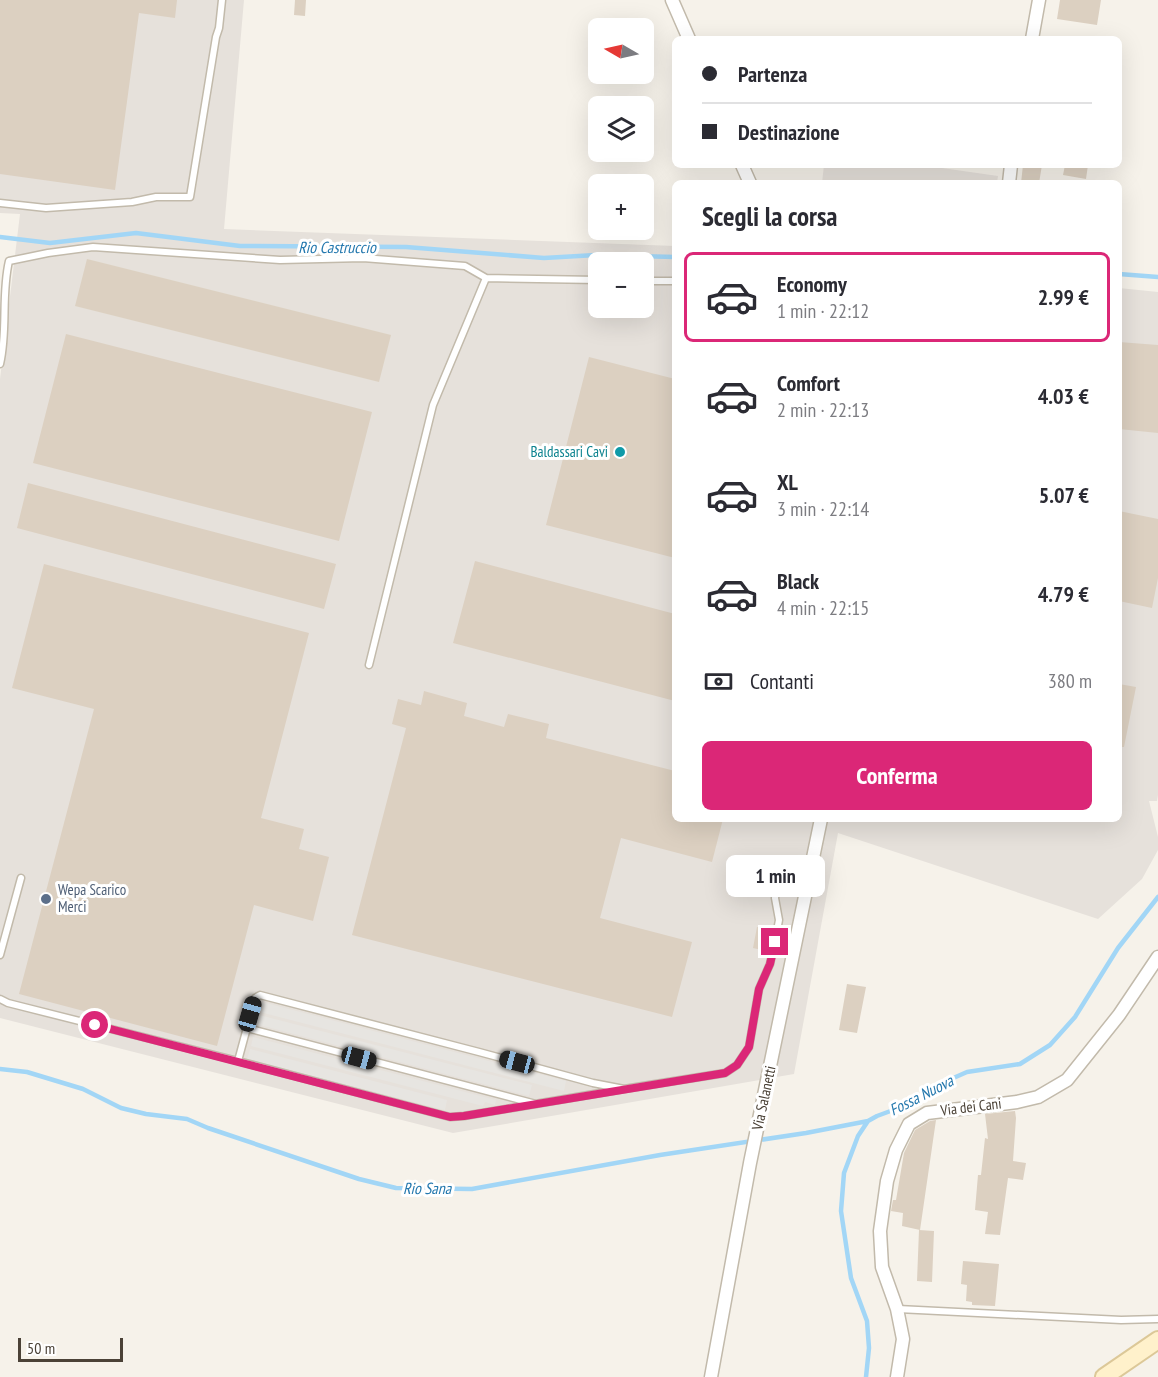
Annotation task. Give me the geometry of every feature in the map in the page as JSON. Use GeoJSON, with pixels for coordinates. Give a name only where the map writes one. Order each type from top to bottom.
{"type":"FeatureCollection","features":[{"type":"Feature","properties":{"kind":"main road"},"geometry":{"type":"LineString","coordinates":[[1104,1377],[1158,1340]]}},
{"type":"Feature","properties":{"kind":"street"},"geometry":{"type":"LineString","coordinates":[[672,0],[688,36]]}},
{"type":"Feature","properties":{"kind":"street"},"geometry":{"type":"LineString","coordinates":[[1033,36],[1039,0]]}},
{"type":"Feature","properties":{"kind":"street","name":"Via Salanetti"},"geometry":{"type":"LineString","coordinates":[[711,1377],[750,1163],[820,822]]}},
{"type":"Feature","properties":{"kind":"street","name":"Via dei Cani"},"geometry":{"type":"LineString","coordinates":[[897,1377],[903,1339],[897,1309],[882,1267],[880,1231],[886,1181],[896,1150],[909,1124],[927,1113],[1017,1102],[1038,1097],[1067,1080],[1119,1015],[1158,957]]}},
{"type":"Feature","properties":{"kind":"lane"},"geometry":{"type":"LineString","coordinates":[[0,203],[46,208],[132,202],[156,197],[190,197],[222,0]]}},
{"type":"Feature","properties":{"kind":"lane"},"geometry":{"type":"LineString","coordinates":[[0,364],[9,261],[48,253],[93,247],[280,260],[363,258],[465,266],[486,278],[588,280]]}},
{"type":"Feature","properties":{"kind":"lane"},"geometry":{"type":"LineString","coordinates":[[369,665],[433,405],[486,278]]}},
{"type":"Feature","properties":{"kind":"lane"},"geometry":{"type":"LineString","coordinates":[[654,281],[672,281]]}},
{"type":"Feature","properties":{"kind":"lane"},"geometry":{"type":"LineString","coordinates":[[0,999],[450,1117],[538,1105],[725,1073],[737,1065],[749,1047],[759,989],[770,964],[775,942],[779,920],[775,897],[779,874],[784,872],[809,876]]}},
{"type":"Feature","properties":{"kind":"lane"},"geometry":{"type":"LineString","coordinates":[[0,956],[21,878]]}},
{"type":"Feature","properties":{"kind":"lane"},"geometry":{"type":"LineString","coordinates":[[238,1061],[255,999],[260,996],[593,1083],[624,1089]]}},
{"type":"Feature","properties":{"kind":"lane"},"geometry":{"type":"LineString","coordinates":[[247,1028],[538,1105]]}},
{"type":"Feature","properties":{"kind":"lane"},"geometry":{"type":"LineString","coordinates":[[897,1309],[1121,1320],[1158,1319]]}},
{"type":"Feature","properties":{"kind":"shaded area"},"geometry":{"type":"Polygon","coordinates":[[[0,0],[244,0],[224,229],[672,246],[672,822],[1122,822],[1122,288],[1158,292],[1158,795],[1157,801],[1149,801],[1158,837],[1158,850],[1142,879],[1098,919],[838,833],[794,1074],[453,1133],[0,1018],[0,379],[20,214],[0,213],[0,0]]]}},
{"type":"Feature","properties":{"kind":"shaded area"},"geometry":{"type":"Polygon","coordinates":[[[824,168],[942,168],[998,176],[997,180],[822,180],[824,168]]]}},
{"type":"Feature","properties":{"kind":"shaded area"},"geometry":{"type":"Polygon","coordinates":[[[262,1002],[566,1081],[564,1091],[260,1012],[262,1002]]]}},
{"type":"Feature","properties":{"kind":"shaded area"},"geometry":{"type":"Polygon","coordinates":[[[259,1015],[532,1085],[529,1096],[256,1024],[259,1015]]]}},
{"type":"Feature","properties":{"kind":"shaded area"},"geometry":{"type":"Polygon","coordinates":[[[253,1037],[496,1100],[495,1105],[485,1102],[483,1106],[251,1046],[253,1037]]]}},
{"type":"Feature","properties":{"kind":"shaded area"},"geometry":{"type":"Polygon","coordinates":[[[250,1049],[447,1100],[445,1110],[247,1059],[250,1049]]]}},
{"type":"Feature","properties":{"kind":"building"},"geometry":{"type":"Polygon","coordinates":[[[0,0],[177,0],[175,18],[139,13],[115,190],[0,174],[0,0]]]}},
{"type":"Feature","properties":{"kind":"building"},"geometry":{"type":"Polygon","coordinates":[[[295,0],[306,0],[305,16],[294,15],[295,0]]]}},
{"type":"Feature","properties":{"kind":"building"},"geometry":{"type":"Polygon","coordinates":[[[1060,0],[1101,0],[1097,25],[1057,19],[1060,0]]]}},
{"type":"Feature","properties":{"kind":"building"},"geometry":{"type":"Polygon","coordinates":[[[1023,168],[1042,168],[1040,180],[1021,180],[1023,168]]]}},
{"type":"Feature","properties":{"kind":"building"},"geometry":{"type":"Polygon","coordinates":[[[1064,168],[1088,168],[1086,179],[1063,175],[1064,168]]]}},
{"type":"Feature","properties":{"kind":"building"},"geometry":{"type":"Polygon","coordinates":[[[87,259],[391,335],[379,382],[75,306],[87,259]]]}},
{"type":"Feature","properties":{"kind":"building"},"geometry":{"type":"Polygon","coordinates":[[[66,334],[372,412],[339,541],[33,463],[66,334]]]}},
{"type":"Feature","properties":{"kind":"building"},"geometry":{"type":"Polygon","coordinates":[[[1122,342],[1158,345],[1158,433],[1122,429],[1122,342]]]}},
{"type":"Feature","properties":{"kind":"building","name":"Baldassari Cavi"},"geometry":{"type":"Polygon","coordinates":[[[589,357],[672,378],[672,557],[546,525],[589,357]]]}},
{"type":"Feature","properties":{"kind":"building"},"geometry":{"type":"Polygon","coordinates":[[[28,483],[336,564],[324,609],[17,528],[28,483]]]}},
{"type":"Feature","properties":{"kind":"building"},"geometry":{"type":"Polygon","coordinates":[[[1122,512],[1158,519],[1158,578],[1152,608],[1122,602],[1122,512]]]}},
{"type":"Feature","properties":{"kind":"building"},"geometry":{"type":"Polygon","coordinates":[[[475,561],[672,613],[672,700],[453,643],[475,561]]]}},
{"type":"Feature","properties":{"kind":"building"},"geometry":{"type":"Polygon","coordinates":[[[44,564],[309,633],[261,818],[304,829],[299,849],[329,857],[313,921],[254,905],[217,1046],[19,994],[94,709],[12,688],[44,564]]]}},
{"type":"Feature","properties":{"kind":"building"},"geometry":{"type":"Polygon","coordinates":[[[1122,685],[1136,687],[1124,747],[1122,747],[1122,685]]]}},
{"type":"Feature","properties":{"kind":"building"},"geometry":{"type":"Polygon","coordinates":[[[424,691],[467,703],[464,716],[504,727],[508,714],[549,724],[546,738],[672,770],[672,822],[722,822],[712,862],[621,838],[600,918],[692,942],[672,1017],[352,935],[406,728],[392,724],[398,699],[421,705],[424,691]]]}},
{"type":"Feature","properties":{"kind":"building"},"geometry":{"type":"Polygon","coordinates":[[[757,927],[770,929],[766,951],[753,948],[757,927]]]}},
{"type":"Feature","properties":{"kind":"building"},"geometry":{"type":"Polygon","coordinates":[[[847,984],[866,987],[857,1033],[839,1030],[847,984]]]}},
{"type":"Feature","properties":{"kind":"building"},"geometry":{"type":"Polygon","coordinates":[[[1015,1111],[1013,1161],[1026,1163],[1023,1180],[1008,1178],[1000,1235],[985,1234],[988,1212],[975,1210],[978,1175],[981,1175],[985,1138],[988,1139],[985,1114],[1015,1111]]]}},
{"type":"Feature","properties":{"kind":"building"},"geometry":{"type":"Polygon","coordinates":[[[936,1120],[920,1230],[902,1226],[903,1213],[891,1211],[893,1200],[896,1200],[904,1153],[915,1130],[936,1120]]]}},
{"type":"Feature","properties":{"kind":"building"},"geometry":{"type":"Polygon","coordinates":[[[919,1230],[934,1231],[932,1282],[917,1281],[919,1230]]]}},
{"type":"Feature","properties":{"kind":"building"},"geometry":{"type":"Polygon","coordinates":[[[963,1261],[999,1264],[995,1306],[972,1305],[972,1302],[966,1301],[967,1285],[961,1284],[963,1261]]]}},
{"type":"Feature","properties":{"kind":"waterway","name":"Rio Castruccio"},"geometry":{"type":"LineString","coordinates":[[0,237],[50,243],[136,233],[240,246],[406,247],[544,258],[596,255],[672,257]]}},
{"type":"Feature","properties":{"kind":"waterway","name":"Rio Castruccio"},"geometry":{"type":"LineString","coordinates":[[1122,274],[1158,277]]}},
{"type":"Feature","properties":{"kind":"waterway","name":"Fossa Nuova"},"geometry":{"type":"LineString","coordinates":[[866,1377],[869,1348],[867,1321],[851,1278],[841,1211],[844,1173],[858,1136],[868,1121],[904,1106],[933,1087],[967,1072],[1020,1064],[1050,1045],[1075,1017],[1118,948],[1158,897]]}},
{"type":"Feature","properties":{"kind":"waterway","name":"Rio Sana"},"geometry":{"type":"LineString","coordinates":[[0,1069],[27,1072],[83,1089],[121,1108],[146,1114],[187,1119],[359,1179],[396,1188],[472,1189],[868,1121]]}},
{"type":"Feature","properties":{"kind":"place","name":"Baldassari Cavi"},"geometry":{"type":"Point","coordinates":[620,452]}},
{"type":"Feature","properties":{"kind":"place","name":"Wepa Scarico Merci"},"geometry":{"type":"Point","coordinates":[46,899]}},
{"type":"Feature","properties":{"kind":"route"},"geometry":{"type":"LineString","coordinates":[[95,1025],[450,1117],[464,1116],[725,1073],[737,1065],[749,1047],[759,989],[770,964],[775,942]]}}]}
